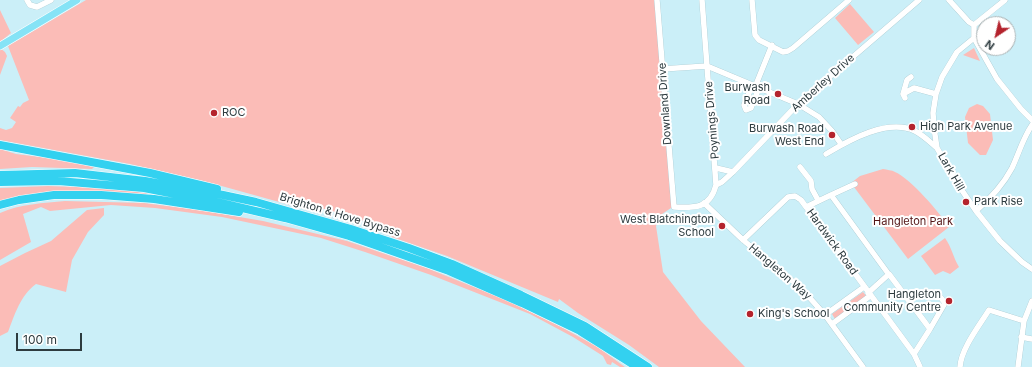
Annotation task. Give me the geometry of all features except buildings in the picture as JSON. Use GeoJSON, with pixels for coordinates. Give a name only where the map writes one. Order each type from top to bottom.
{"type":"FeatureCollection","features":[{"type":"Feature","properties":{"kind":"highway"},"geometry":{"type":"LineString","coordinates":[[0,145],[179,179],[224,190],[256,202]]}},
{"type":"Feature","properties":{"kind":"highway","name":"Brighton & Hove Bypass"},"geometry":{"type":"LineString","coordinates":[[0,175],[58,173],[83,174],[145,181],[256,202],[351,228],[452,264],[585,326],[648,367]]}},
{"type":"Feature","properties":{"kind":"highway","name":"Brighton & Hove Bypass"},"geometry":{"type":"LineString","coordinates":[[0,182],[58,181],[144,188],[221,203],[285,218],[361,240],[449,271],[522,303],[580,331],[637,367]]}},
{"type":"Feature","properties":{"kind":"highway"},"geometry":{"type":"LineString","coordinates":[[0,205],[19,200],[54,195],[128,196],[285,218]]}},
{"type":"Feature","properties":{"kind":"main road"},"geometry":{"type":"LineString","coordinates":[[0,46],[77,0]]}},
{"type":"Feature","properties":{"kind":"street"},"geometry":{"type":"LineString","coordinates":[[27,0],[32,6],[39,7],[51,0]]}},
{"type":"Feature","properties":{"kind":"street","name":"Downland Drive"},"geometry":{"type":"LineString","coordinates":[[657,0],[674,207],[695,208],[704,203]]}},
{"type":"Feature","properties":{"kind":"street","name":"Poynings Drive"},"geometry":{"type":"LineString","coordinates":[[702,0],[716,168],[716,185]]}},
{"type":"Feature","properties":{"kind":"street"},"geometry":{"type":"LineString","coordinates":[[752,0],[755,35],[759,40],[772,45],[783,52],[793,48],[849,0]]}},
{"type":"Feature","properties":{"kind":"street","name":"Amberley Drive"},"geometry":{"type":"LineString","coordinates":[[716,185],[722,182],[733,172],[798,104],[919,0]]}},
{"type":"Feature","properties":{"kind":"street"},"geometry":{"type":"LineString","coordinates":[[949,0],[969,22],[974,25]]}},
{"type":"Feature","properties":{"kind":"street"},"geometry":{"type":"LineString","coordinates":[[974,25],[1005,0]]}},
{"type":"Feature","properties":{"kind":"street"},"geometry":{"type":"LineString","coordinates":[[974,25],[974,38],[997,79],[1020,109],[1032,120]]}},
{"type":"Feature","properties":{"kind":"street","name":"Lark Hill"},"geometry":{"type":"LineString","coordinates":[[974,38],[957,52],[942,77],[936,94],[933,113],[937,148],[959,186],[976,211],[1000,241],[1022,262],[1032,269]]}},
{"type":"Feature","properties":{"kind":"street"},"geometry":{"type":"LineString","coordinates":[[755,87],[772,45]]}},
{"type":"Feature","properties":{"kind":"street"},"geometry":{"type":"LineString","coordinates":[[662,69],[707,66],[798,104],[819,117],[832,130],[841,144]]}},
{"type":"Feature","properties":{"kind":"street"},"geometry":{"type":"LineString","coordinates":[[914,88],[904,96],[909,78],[914,88],[936,94]]}},
{"type":"Feature","properties":{"kind":"street"},"geometry":{"type":"LineString","coordinates":[[976,211],[989,200],[1001,186],[1012,168],[1025,134],[1032,125]]}},
{"type":"Feature","properties":{"kind":"street"},"geometry":{"type":"LineString","coordinates":[[826,154],[841,144],[872,131],[892,127],[904,127],[914,130],[937,148]]}},
{"type":"Feature","properties":{"kind":"street"},"geometry":{"type":"LineString","coordinates":[[922,135],[934,128]]}},
{"type":"Feature","properties":{"kind":"street"},"geometry":{"type":"LineString","coordinates":[[800,167],[811,181],[812,189],[818,200]]}},
{"type":"Feature","properties":{"kind":"street"},"geometry":{"type":"LineString","coordinates":[[716,168],[733,172]]}},
{"type":"Feature","properties":{"kind":"street"},"geometry":{"type":"LineString","coordinates":[[806,207],[818,200],[855,184]]}},
{"type":"Feature","properties":{"kind":"street"},"geometry":{"type":"LineString","coordinates":[[704,203],[714,193],[716,185]]}},
{"type":"Feature","properties":{"kind":"street"},"geometry":{"type":"LineString","coordinates":[[831,195],[887,272]]}},
{"type":"Feature","properties":{"kind":"street","name":"Hardwick Road"},"geometry":{"type":"LineString","coordinates":[[743,240],[788,197],[795,196],[801,200],[914,354],[920,367]]}},
{"type":"Feature","properties":{"kind":"street","name":"Hangleton Way"},"geometry":{"type":"LineString","coordinates":[[704,203],[743,240],[801,288],[832,324],[863,367]]}},
{"type":"Feature","properties":{"kind":"street"},"geometry":{"type":"LineString","coordinates":[[832,324],[869,294],[889,274],[930,329]]}},
{"type":"Feature","properties":{"kind":"street"},"geometry":{"type":"LineString","coordinates":[[825,316],[864,287]]}},
{"type":"Feature","properties":{"kind":"street"},"geometry":{"type":"LineString","coordinates":[[914,354],[945,303],[941,298]]}},
{"type":"Feature","properties":{"kind":"street"},"geometry":{"type":"LineString","coordinates":[[1018,367],[1024,321],[1032,301]]}},
{"type":"Feature","properties":{"kind":"street"},"geometry":{"type":"LineString","coordinates":[[960,367],[960,360],[969,342],[989,310],[1024,321]]}},
{"type":"Feature","properties":{"kind":"street"},"geometry":{"type":"LineString","coordinates":[[1021,337],[1032,339]]}},
{"type":"Feature","properties":{"kind":"green space"},"geometry":{"type":"Polygon","coordinates":[[[86,0],[656,0],[674,206],[662,214],[656,226],[663,272],[701,321],[745,367],[659,367],[629,345],[578,313],[559,299],[558,302],[447,256],[392,237],[380,226],[325,209],[308,210],[200,180],[130,164],[0,140],[0,128],[6,130],[12,128],[16,122],[10,118],[18,106],[20,107],[23,103],[29,100],[8,46],[86,0]]]}},
{"type":"Feature","properties":{"kind":"green space"},"geometry":{"type":"Polygon","coordinates":[[[850,4],[874,32],[858,45],[835,18],[850,4]]]}},
{"type":"Feature","properties":{"kind":"green space"},"geometry":{"type":"Polygon","coordinates":[[[0,10],[11,33],[0,42],[0,10]]]}},
{"type":"Feature","properties":{"kind":"green space"},"geometry":{"type":"Polygon","coordinates":[[[0,48],[7,56],[0,75],[0,48]]]}},
{"type":"Feature","properties":{"kind":"green space"},"geometry":{"type":"Polygon","coordinates":[[[974,48],[976,56],[978,56],[980,61],[963,55],[974,48]]]}},
{"type":"Feature","properties":{"kind":"green space"},"geometry":{"type":"Polygon","coordinates":[[[977,104],[983,106],[990,114],[993,140],[986,155],[980,155],[968,143],[965,117],[969,108],[977,104]]]}},
{"type":"Feature","properties":{"kind":"green space"},"geometry":{"type":"Polygon","coordinates":[[[0,149],[16,154],[56,159],[94,167],[92,169],[32,167],[0,169],[0,149]]]}},
{"type":"Feature","properties":{"kind":"green space","name":"Hangleton Park"},"geometry":{"type":"Polygon","coordinates":[[[883,169],[894,171],[917,189],[939,213],[949,227],[908,259],[851,183],[860,176],[883,169]]]}},
{"type":"Feature","properties":{"kind":"green space"},"geometry":{"type":"Polygon","coordinates":[[[48,186],[90,187],[159,196],[106,193],[0,202],[0,188],[48,186]]]}},
{"type":"Feature","properties":{"kind":"green space"},"geometry":{"type":"Polygon","coordinates":[[[65,201],[144,203],[198,210],[263,221],[347,241],[429,269],[506,300],[596,346],[625,367],[620,367],[612,362],[611,365],[607,364],[603,356],[573,337],[530,314],[431,275],[321,238],[222,217],[155,208],[111,205],[50,211],[41,207],[23,214],[31,242],[0,260],[0,213],[40,203],[65,201]]]}},
{"type":"Feature","properties":{"kind":"green space"},"geometry":{"type":"Polygon","coordinates":[[[104,208],[104,215],[88,232],[72,260],[66,292],[36,284],[30,289],[22,300],[8,332],[0,336],[0,266],[51,241],[87,210],[104,208]]]}},
{"type":"Feature","properties":{"kind":"green space"},"geometry":{"type":"Polygon","coordinates":[[[945,238],[959,267],[950,274],[943,271],[935,275],[921,256],[945,238]]]}},
{"type":"Feature","properties":{"kind":"green space"},"geometry":{"type":"Polygon","coordinates":[[[863,292],[867,297],[835,319],[832,314],[863,292]]]}},
{"type":"Feature","properties":{"kind":"place","name":"Burwash Road"},"geometry":{"type":"Point","coordinates":[778,94]}},
{"type":"Feature","properties":{"kind":"place","name":"ROC"},"geometry":{"type":"Point","coordinates":[214,113]}},
{"type":"Feature","properties":{"kind":"place","name":"High Park Avenue"},"geometry":{"type":"Point","coordinates":[912,127]}},
{"type":"Feature","properties":{"kind":"place","name":"Burwash Road West End"},"geometry":{"type":"Point","coordinates":[832,135]}},
{"type":"Feature","properties":{"kind":"place","name":"Park Rise"},"geometry":{"type":"Point","coordinates":[966,202]}},
{"type":"Feature","properties":{"kind":"place","name":"West Blatchington School"},"geometry":{"type":"Point","coordinates":[722,226]}},
{"type":"Feature","properties":{"kind":"place","name":"Hangleton Community Centre"},"geometry":{"type":"Point","coordinates":[949,301]}},
{"type":"Feature","properties":{"kind":"place","name":"King's School"},"geometry":{"type":"Point","coordinates":[750,314]}}]}
